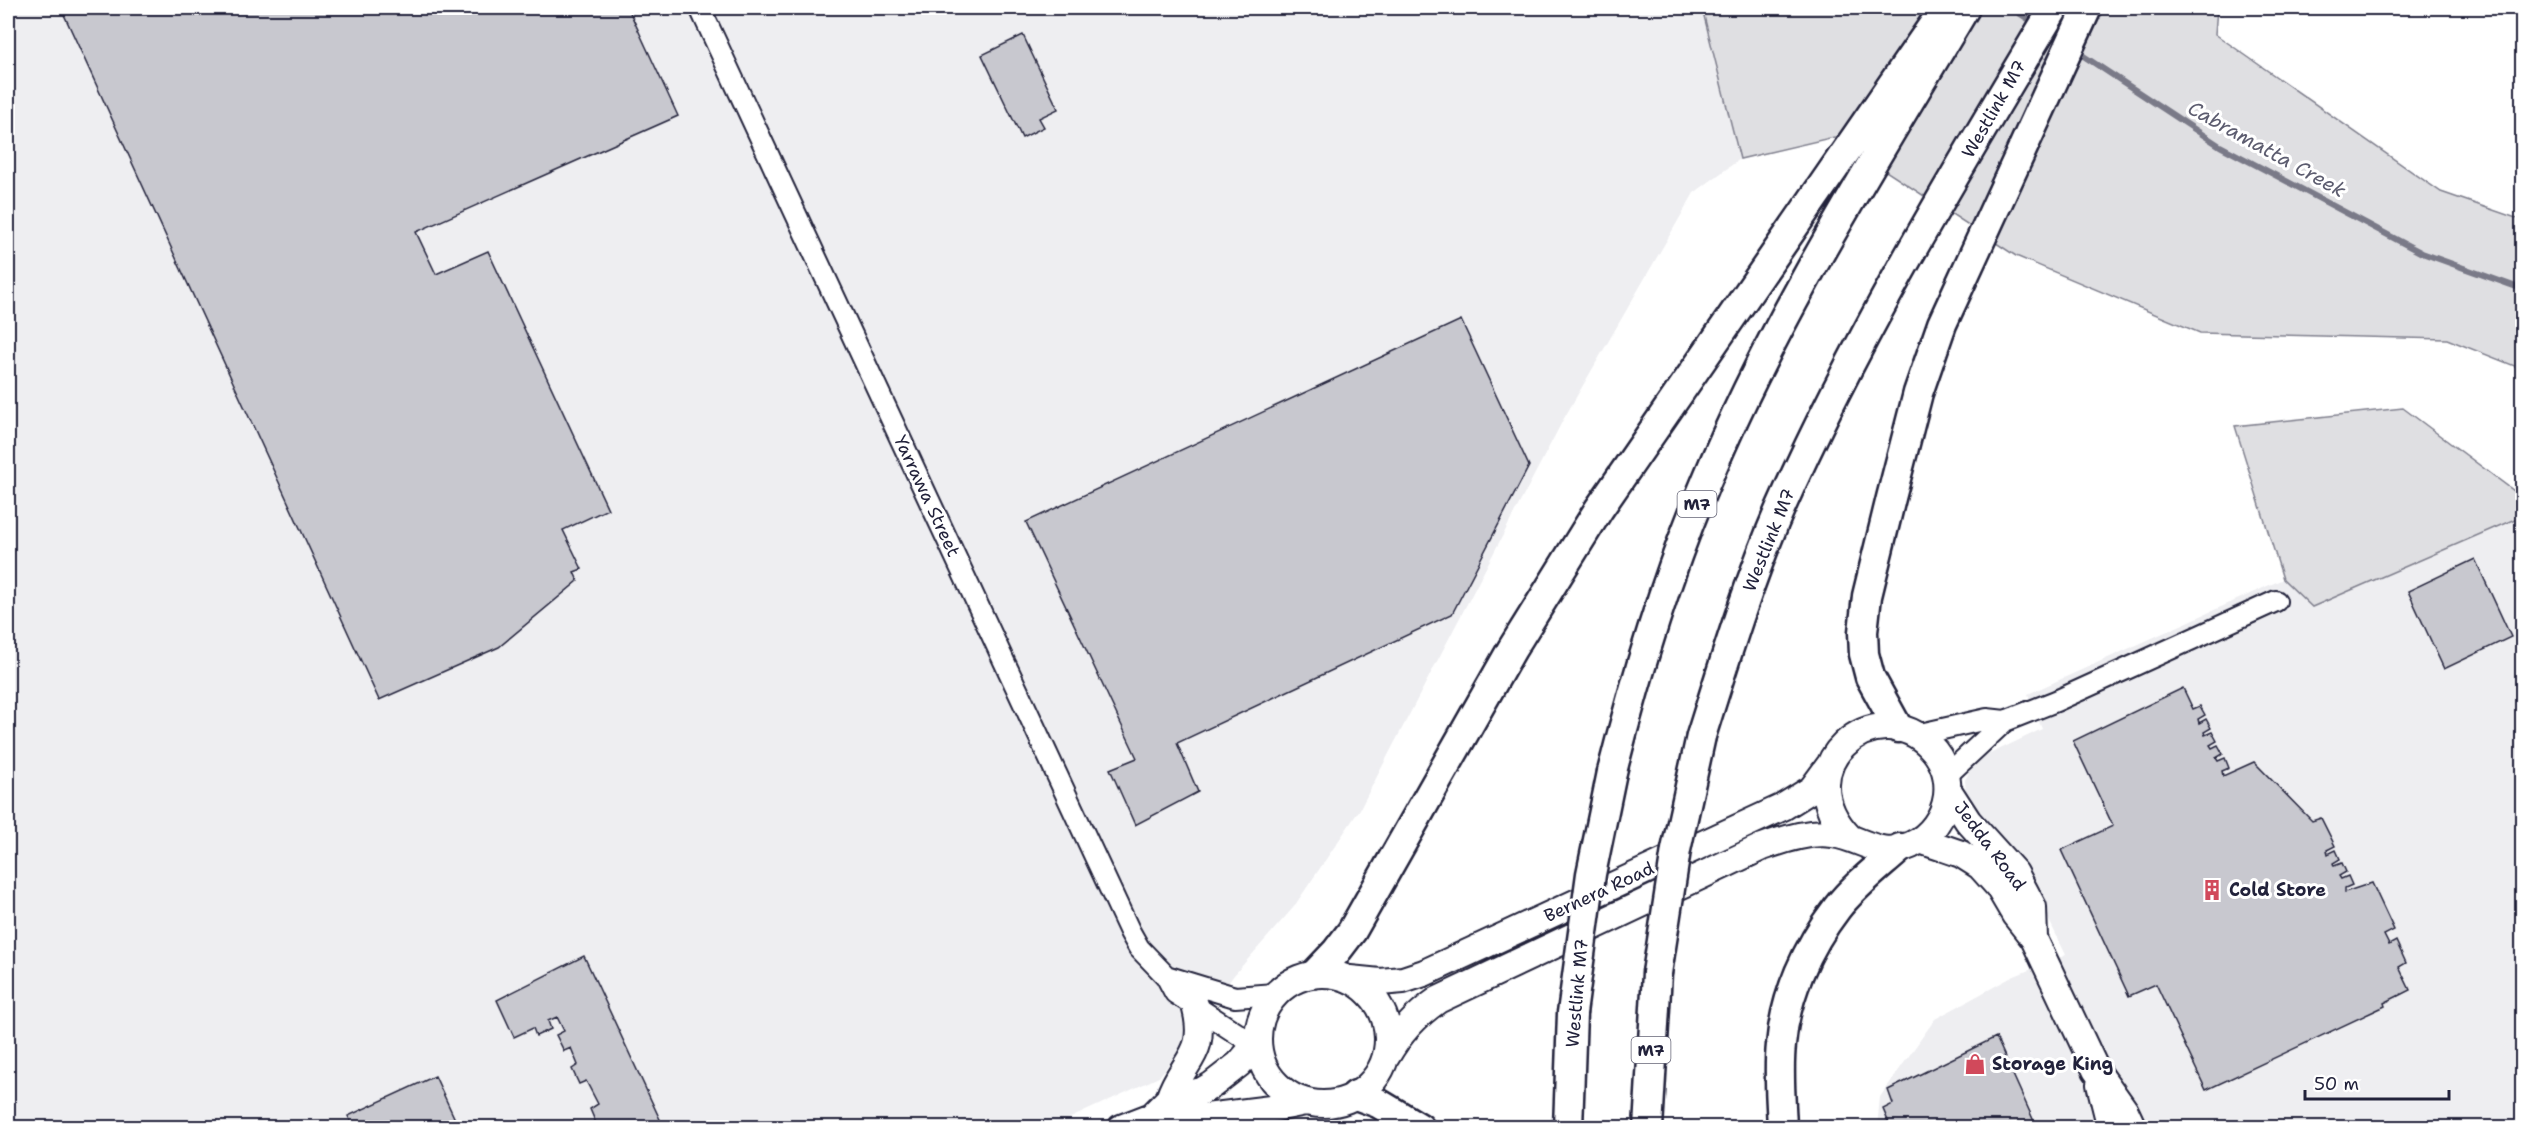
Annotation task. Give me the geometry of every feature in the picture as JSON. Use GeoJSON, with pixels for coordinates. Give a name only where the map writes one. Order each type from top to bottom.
{"type":"FeatureCollection","features":[{"type":"Feature","properties":{"kind":"highway"},"geometry":{"type":"LineString","coordinates":[[1316,973],[1352,931],[1557,573],[1945,8]]}},
{"type":"Feature","properties":{"kind":"highway","name":"Westlink M7"},"geometry":{"type":"LineString","coordinates":[[1568,1128],[1572,1013],[1591,874],[1612,772],[1632,693],[1669,578],[1706,482],[1750,385],[1821,252],[1965,8]]}},
{"type":"Feature","properties":{"kind":"highway","name":"Westlink M7"},"geometry":{"type":"LineString","coordinates":[[1648,1128],[1657,973],[1676,850],[1701,736],[1736,625],[1779,511],[1827,410],[1889,293],[2054,8]]}},
{"type":"Feature","properties":{"kind":"highway"},"geometry":{"type":"LineString","coordinates":[[1907,732],[1870,677],[1864,654],[1863,632],[1867,596],[1894,486],[1918,393],[1942,324],[2087,8]]}},
{"type":"Feature","properties":{"kind":"highway"},"geometry":{"type":"LineString","coordinates":[[1782,1128],[1781,1046],[1785,1015],[1798,977],[1821,931],[1838,907],[1910,844]]}},
{"type":"Feature","properties":{"kind":"highway"},"geometry":{"type":"LineString","coordinates":[[1356,1095],[1378,1103],[1420,1128]]}},
{"type":"Feature","properties":{"kind":"main road"},"geometry":{"type":"LineString","coordinates":[[1878,728],[1907,732],[1936,752],[1947,783],[1946,804],[1940,818],[1910,844],[1873,848],[1849,837],[1835,822],[1827,803],[1825,783],[1830,763],[1847,741],[1858,734],[1878,728]]}},
{"type":"Feature","properties":{"kind":"main road","name":"Bernera Road"},"geometry":{"type":"LineString","coordinates":[[1350,979],[1380,982],[1403,980],[1470,953],[1783,807],[1812,789],[1830,763]]}},
{"type":"Feature","properties":{"kind":"main road","name":"Jedda Road"},"geometry":{"type":"LineString","coordinates":[[1947,783],[1968,821],[2015,873],[2033,907],[2034,939]]}},
{"type":"Feature","properties":{"kind":"main road","name":"Bernera Road"},"geometry":{"type":"LineString","coordinates":[[1386,1057],[1400,1034],[1419,1014],[1438,1000],[1762,847],[1802,835],[1820,833],[1849,837]]}},
{"type":"Feature","properties":{"kind":"main road","name":"Jedda Road"},"geometry":{"type":"LineString","coordinates":[[1910,844],[1961,854],[1980,866],[1998,886],[2015,915],[2034,939],[2096,1070],[2133,1128]]}},
{"type":"Feature","properties":{"kind":"main road"},"geometry":{"type":"LineString","coordinates":[[1316,973],[1333,974],[1350,979],[1366,989],[1378,1003],[1386,1020],[1389,1038],[1386,1057],[1379,1072],[1369,1085],[1356,1095],[1340,1102],[1322,1104],[1305,1101],[1281,1089],[1272,1079],[1262,1061],[1258,1040],[1259,1023],[1265,1008],[1275,994],[1293,980],[1316,973]]}},
{"type":"Feature","properties":{"kind":"main road"},"geometry":{"type":"LineString","coordinates":[[1160,1107],[1198,1047],[1200,1029],[1195,1005]]}},
{"type":"Feature","properties":{"kind":"main road"},"geometry":{"type":"LineString","coordinates":[[1121,1128],[1160,1107],[1212,1085],[1239,1064],[1258,1040]]}},
{"type":"Feature","properties":{"kind":"main road","name":"Jedda Road"},"geometry":{"type":"LineString","coordinates":[[2096,1070],[2111,1128]]}},
{"type":"Feature","properties":{"kind":"main road"},"geometry":{"type":"LineString","coordinates":[[1160,1107],[1174,1121],[1271,1109],[1305,1101]]}},
{"type":"Feature","properties":{"kind":"street","name":"Yarrawa Street"},"geometry":{"type":"LineString","coordinates":[[700,8],[1130,932],[1139,948],[1166,976],[1175,993],[1244,1038],[1258,1040]]}},
{"type":"Feature","properties":{"kind":"street"},"geometry":{"type":"LineString","coordinates":[[1947,783],[2005,721],[2056,701],[2276,601]]}},
{"type":"Feature","properties":{"kind":"street"},"geometry":{"type":"LineString","coordinates":[[1907,732],[1987,719],[2005,721]]}},
{"type":"Feature","properties":{"kind":"street","name":"Yarrawa Street"},"geometry":{"type":"LineString","coordinates":[[1166,976],[1235,996],[1275,994]]}},
{"type":"Feature","properties":{"kind":"shaded area"},"geometry":{"type":"Polygon","coordinates":[[[8,8],[1702,8],[1740,159],[1694,193],[1563,420],[1360,809],[1293,908],[1234,975],[1159,1077],[1049,1128],[8,1127],[8,8]]]}},
{"type":"Feature","properties":{"kind":"shaded area"},"geometry":{"type":"Polygon","coordinates":[[[1702,8],[2217,8],[2215,34],[2441,192],[2522,220],[2522,369],[2447,339],[2200,333],[2016,256],[1834,137],[1740,159],[1702,8]]]}},
{"type":"Feature","properties":{"kind":"shaded area"},"geometry":{"type":"Polygon","coordinates":[[[2403,408],[2522,497],[2522,516],[2312,607],[2283,579],[2235,426],[2403,408]]]}},
{"type":"Feature","properties":{"kind":"shaded area"},"geometry":{"type":"Polygon","coordinates":[[[2522,516],[2522,1127],[1877,1128],[1880,1097],[1935,1019],[2012,977],[2066,955],[2028,877],[1970,804],[1966,794],[1965,780],[1975,761],[2042,729],[2028,694],[2283,579],[2312,607],[2522,516]]]}},
{"type":"Feature","properties":{"kind":"building"},"geometry":{"type":"Polygon","coordinates":[[[61,8],[628,8],[678,116],[416,232],[436,274],[488,251],[608,509],[563,530],[582,569],[574,572],[578,581],[499,647],[379,700],[61,8]]]}},
{"type":"Feature","properties":{"kind":"building"},"geometry":{"type":"Polygon","coordinates":[[[1023,35],[1058,109],[1039,118],[1044,127],[1022,138],[982,55],[1023,35]]]}},
{"type":"Feature","properties":{"kind":"building"},"geometry":{"type":"Polygon","coordinates":[[[1461,320],[1529,466],[1452,614],[1177,743],[1198,792],[1135,825],[1110,769],[1137,758],[1026,522],[1461,320]]]}},
{"type":"Feature","properties":{"kind":"building"},"geometry":{"type":"Polygon","coordinates":[[[2475,559],[2511,637],[2444,669],[2408,591],[2475,559]]]}},
{"type":"Feature","properties":{"kind":"building","name":"Cold Store"},"geometry":{"type":"Polygon","coordinates":[[[2183,688],[2193,709],[2200,706],[2205,715],[2198,719],[2199,723],[2206,719],[2211,728],[2204,732],[2205,735],[2212,732],[2217,741],[2210,745],[2212,748],[2218,745],[2223,754],[2216,758],[2218,761],[2225,758],[2229,768],[2222,771],[2223,776],[2254,762],[2312,821],[2321,818],[2335,846],[2327,850],[2328,854],[2336,850],[2340,859],[2333,863],[2334,866],[2342,863],[2346,872],[2339,876],[2341,879],[2348,876],[2352,885],[2345,888],[2345,892],[2372,883],[2394,930],[2384,935],[2389,945],[2396,941],[2406,963],[2399,967],[2410,990],[2384,1003],[2385,1006],[2206,1090],[2156,984],[2129,996],[2061,850],[2113,826],[2073,741],[2183,688]]]}},
{"type":"Feature","properties":{"kind":"building"},"geometry":{"type":"Polygon","coordinates":[[[584,956],[664,1128],[598,1128],[590,1109],[598,1104],[586,1081],[579,1084],[572,1069],[578,1065],[571,1048],[564,1051],[556,1035],[564,1031],[557,1017],[548,1021],[551,1029],[536,1036],[533,1028],[514,1037],[497,1000],[584,956]]]}},
{"type":"Feature","properties":{"kind":"building","name":"Storage King"},"geometry":{"type":"Polygon","coordinates":[[[1996,1037],[2037,1128],[1891,1128],[1883,1109],[1893,1104],[1888,1090],[1996,1037]]]}},
{"type":"Feature","properties":{"kind":"building"},"geometry":{"type":"Polygon","coordinates":[[[435,1076],[459,1128],[354,1128],[348,1116],[435,1076]]]}},
{"type":"Feature","properties":{"kind":"waterway","name":"Cabramatta Creek"},"geometry":{"type":"LineString","coordinates":[[2011,8],[2036,24]]}},
{"type":"Feature","properties":{"kind":"waterway","name":"Cabramatta Creek"},"geometry":{"type":"LineString","coordinates":[[2076,51],[2220,146],[2422,253],[2522,289]]}},
{"type":"Feature","properties":{"kind":"place","name":"Cold Store"},"geometry":{"type":"Point","coordinates":[2212,890]}},
{"type":"Feature","properties":{"kind":"place","name":"Storage King"},"geometry":{"type":"Point","coordinates":[1975,1064]}}]}
